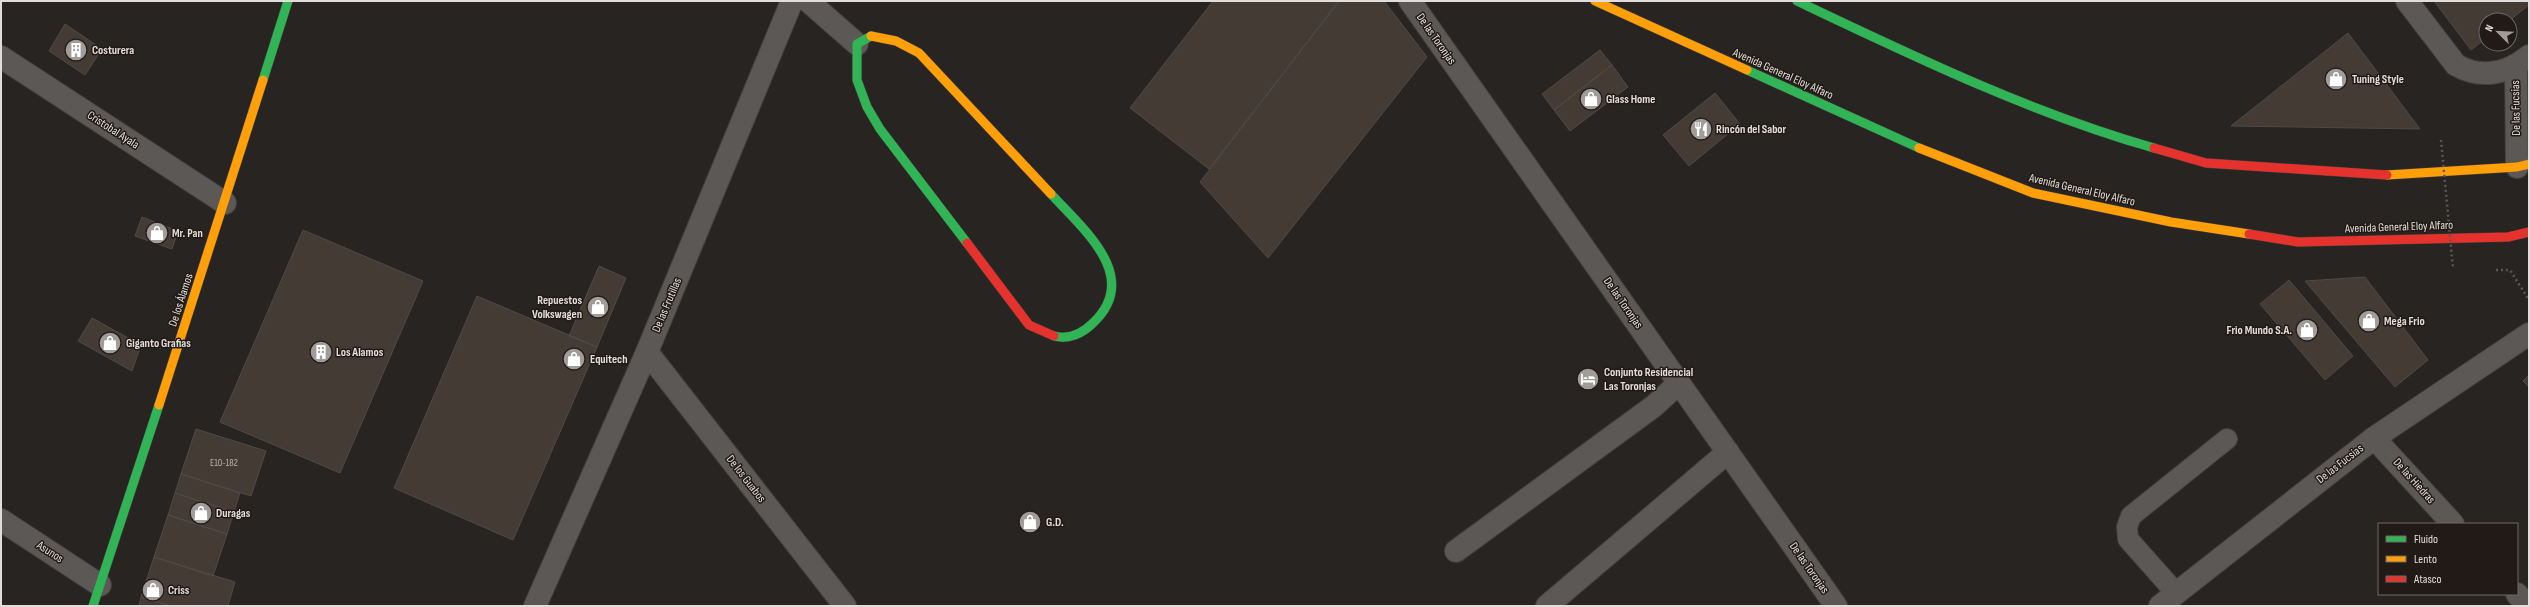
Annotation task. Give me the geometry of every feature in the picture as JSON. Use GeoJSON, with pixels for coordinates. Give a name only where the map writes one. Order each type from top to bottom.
{"type":"FeatureCollection","features":[{"type":"Feature","properties":{"kind":"main road","name":"De los Álamos"},"geometry":{"type":"LineString","coordinates":[[93,606],[226,203],[288,1]]}},
{"type":"Feature","properties":{"kind":"main road","name":"Avenida General Eloy Alfaro"},"geometry":{"type":"LineString","coordinates":[[1595,1],[1920,149],[2033,193],[2171,222],[2298,242],[2508,236],[2529,232]]}},
{"type":"Feature","properties":{"kind":"main road"},"geometry":{"type":"LineString","coordinates":[[1797,1],[1912,55],[2098,132],[2206,163],[2378,175],[2523,165]]}},
{"type":"Feature","properties":{"kind":"main road"},"geometry":{"type":"LineString","coordinates":[[871,36],[883,36],[901,42],[919,53],[1089,235],[1109,270],[1113,284],[1112,296],[1105,311],[1082,333],[1056,337],[1042,334],[1029,325],[864,105],[854,73],[857,44],[871,36]]}},
{"type":"Feature","properties":{"kind":"street","name":"De las Frutillas"},"geometry":{"type":"LineString","coordinates":[[535,606],[647,352],[792,1]]}},
{"type":"Feature","properties":{"kind":"street"},"geometry":{"type":"LineString","coordinates":[[808,1],[857,44]]}},
{"type":"Feature","properties":{"kind":"street","name":"De las Toronjas"},"geometry":{"type":"LineString","coordinates":[[1410,1],[1836,606]]}},
{"type":"Feature","properties":{"kind":"street"},"geometry":{"type":"LineString","coordinates":[[2408,1],[2456,65],[2480,74],[2522,62]]}},
{"type":"Feature","properties":{"kind":"street","name":"Cristobal Ayala"},"geometry":{"type":"LineString","coordinates":[[1,57],[226,203]]}},
{"type":"Feature","properties":{"kind":"street","name":"De las Fucsias"},"geometry":{"type":"LineString","coordinates":[[2522,62],[2523,165]]}},
{"type":"Feature","properties":{"kind":"street","name":"De las Fucsias"},"geometry":{"type":"LineString","coordinates":[[2168,600],[2374,438],[2529,334]]}},
{"type":"Feature","properties":{"kind":"street","name":"De los Guabos"},"geometry":{"type":"LineString","coordinates":[[647,352],[845,606]]}},
{"type":"Feature","properties":{"kind":"street"},"geometry":{"type":"LineString","coordinates":[[1456,551],[1654,406],[1679,383]]}},
{"type":"Feature","properties":{"kind":"street","name":"De las Hiedras"},"geometry":{"type":"LineString","coordinates":[[2374,438],[2452,523]]}},
{"type":"Feature","properties":{"kind":"street"},"geometry":{"type":"LineString","coordinates":[[1547,606],[1728,452]]}},
{"type":"Feature","properties":{"kind":"street","name":"Asunos"},"geometry":{"type":"LineString","coordinates":[[1,520],[100,585]]}},
{"type":"Feature","properties":{"kind":"street"},"geometry":{"type":"LineString","coordinates":[[2518,595],[2528,606]]}},
{"type":"Feature","properties":{"kind":"lane"},"geometry":{"type":"LineString","coordinates":[[2168,600],[2128,539],[2127,527],[2131,516],[2227,439]]}},
{"type":"Feature","properties":{"kind":"path"},"geometry":{"type":"LineString","coordinates":[[2441,140],[2453,268],[2460,268]]}},
{"type":"Feature","properties":{"kind":"path"},"geometry":{"type":"LineString","coordinates":[[2489,270],[2510,270],[2529,300]]}},
{"type":"Feature","properties":{"kind":"building"},"geometry":{"type":"Polygon","coordinates":[[[1213,1],[1339,1],[1209,169],[1130,108],[1213,1]]]}},
{"type":"Feature","properties":{"kind":"building"},"geometry":{"type":"Polygon","coordinates":[[[1339,1],[1384,1],[1427,57],[1268,258],[1200,182],[1339,1]]]}},
{"type":"Feature","properties":{"kind":"building"},"geometry":{"type":"Polygon","coordinates":[[[2434,1],[2529,1],[2529,5],[2518,14],[2518,12],[2478,12],[2478,44],[2471,50],[2434,1]]]}},
{"type":"Feature","properties":{"kind":"building","name":"Costurera"},"geometry":{"type":"Polygon","coordinates":[[[65,24],[102,49],[85,75],[49,51],[65,24]]]}},
{"type":"Feature","properties":{"kind":"building","name":"Tuning Style"},"geometry":{"type":"Polygon","coordinates":[[[2348,33],[2420,129],[2231,126],[2348,33]]]}},
{"type":"Feature","properties":{"kind":"building"},"geometry":{"type":"Polygon","coordinates":[[[1600,50],[1612,65],[1554,110],[1542,94],[1600,50]]]}},
{"type":"Feature","properties":{"kind":"building","name":"Glass Home"},"geometry":{"type":"Polygon","coordinates":[[[1612,65],[1628,87],[1570,131],[1554,110],[1612,65]]]}},
{"type":"Feature","properties":{"kind":"building","name":"Rincón del Sabor"},"geometry":{"type":"Polygon","coordinates":[[[1715,93],[1740,124],[1689,166],[1663,135],[1715,93]]]}},
{"type":"Feature","properties":{"kind":"building","name":"Mr. Pan"},"geometry":{"type":"Polygon","coordinates":[[[142,217],[178,231],[172,249],[135,236],[142,217]]]}},
{"type":"Feature","properties":{"kind":"building","name":"Los Alamos"},"geometry":{"type":"Polygon","coordinates":[[[303,230],[423,281],[340,473],[220,422],[303,230]]]}},
{"type":"Feature","properties":{"kind":"building","name":"Repuestos Volkswagen"},"geometry":{"type":"Polygon","coordinates":[[[599,266],[626,278],[597,347],[569,336],[599,266]]]}},
{"type":"Feature","properties":{"kind":"building","name":"Mega Frio"},"geometry":{"type":"Polygon","coordinates":[[[2365,277],[2428,360],[2395,387],[2305,281],[2365,277]]]}},
{"type":"Feature","properties":{"kind":"building","name":"Frio Mundo S.A."},"geometry":{"type":"Polygon","coordinates":[[[2289,280],[2353,356],[2325,380],[2260,304],[2289,280]]]}},
{"type":"Feature","properties":{"kind":"building"},"geometry":{"type":"Polygon","coordinates":[[[477,296],[597,347],[513,540],[394,488],[477,296]]]}},
{"type":"Feature","properties":{"kind":"building","name":"Giganto Grafias"},"geometry":{"type":"Polygon","coordinates":[[[92,318],[141,345],[132,371],[78,341],[92,318]]]}},
{"type":"Feature","properties":{"kind":"building"},"geometry":{"type":"Polygon","coordinates":[[[2529,375],[2529,387],[2523,381],[2529,375]]]}},
{"type":"Feature","properties":{"kind":"building"},"geometry":{"type":"Polygon","coordinates":[[[196,429],[266,451],[251,496],[181,474],[196,429]]]}},
{"type":"Feature","properties":{"kind":"building"},"geometry":{"type":"Polygon","coordinates":[[[181,474],[240,493],[234,512],[175,493],[181,474]]]}},
{"type":"Feature","properties":{"kind":"building","name":"Duragas"},"geometry":{"type":"Polygon","coordinates":[[[175,493],[234,512],[227,534],[168,515],[175,493]]]}},
{"type":"Feature","properties":{"kind":"building"},"geometry":{"type":"Polygon","coordinates":[[[168,515],[227,534],[213,576],[154,557],[168,515]]]}},
{"type":"Feature","properties":{"kind":"building"},"geometry":{"type":"Polygon","coordinates":[[[154,557],[235,582],[228,606],[171,606],[141,597],[154,557]]]}},
{"type":"Feature","properties":{"kind":"building"},"geometry":{"type":"Polygon","coordinates":[[[141,597],[171,606],[139,606],[141,597]]]}},
{"type":"Feature","properties":{"kind":"traffic: fast"},"geometry":{"type":"LineString","coordinates":[[263,80],[288,1]]}},
{"type":"Feature","properties":{"kind":"traffic: fast"},"geometry":{"type":"LineString","coordinates":[[1797,1],[1884,42],[2018,101],[2108,134],[2154,148]]}},
{"type":"Feature","properties":{"kind":"traffic: fast"},"geometry":{"type":"LineString","coordinates":[[871,36],[857,44],[857,80],[867,107],[880,129],[967,243]]}},
{"type":"Feature","properties":{"kind":"traffic: fast"},"geometry":{"type":"LineString","coordinates":[[1747,70],[1919,148]]}},
{"type":"Feature","properties":{"kind":"traffic: fast"},"geometry":{"type":"LineString","coordinates":[[1051,194],[1078,222],[1102,254],[1110,271],[1112,288],[1107,306],[1089,327],[1075,335],[1065,337],[1054,336]]}},
{"type":"Feature","properties":{"kind":"traffic: fast"},"geometry":{"type":"LineString","coordinates":[[93,606],[159,405]]}},
{"type":"Feature","properties":{"kind":"traffic: slow"},"geometry":{"type":"LineString","coordinates":[[1595,1],[1747,70]]}},
{"type":"Feature","properties":{"kind":"traffic: slow"},"geometry":{"type":"LineString","coordinates":[[871,36],[896,41],[919,53],[1051,194]]}},
{"type":"Feature","properties":{"kind":"traffic: slow"},"geometry":{"type":"LineString","coordinates":[[159,405],[263,80]]}},
{"type":"Feature","properties":{"kind":"traffic: slow"},"geometry":{"type":"LineString","coordinates":[[1919,148],[2033,193],[2171,222],[2249,234]]}},
{"type":"Feature","properties":{"kind":"traffic: slow"},"geometry":{"type":"LineString","coordinates":[[2387,175],[2517,167],[2529,164]]}},
{"type":"Feature","properties":{"kind":"traffic: jam"},"geometry":{"type":"LineString","coordinates":[[2154,148],[2206,163],[2387,175]]}},
{"type":"Feature","properties":{"kind":"traffic: jam"},"geometry":{"type":"LineString","coordinates":[[2249,234],[2298,242],[2508,237],[2529,232]]}},
{"type":"Feature","properties":{"kind":"traffic: jam"},"geometry":{"type":"LineString","coordinates":[[967,243],[1029,325],[1054,336]]}},
{"type":"Feature","properties":{"kind":"place","name":"Costurera"},"geometry":{"type":"Point","coordinates":[76,50]}},
{"type":"Feature","properties":{"kind":"place","name":"Tuning Style"},"geometry":{"type":"Point","coordinates":[2336,79]}},
{"type":"Feature","properties":{"kind":"place","name":"Glass Home"},"geometry":{"type":"Point","coordinates":[1591,99]}},
{"type":"Feature","properties":{"kind":"place","name":"Rincón del Sabor"},"geometry":{"type":"Point","coordinates":[1701,129]}},
{"type":"Feature","properties":{"kind":"place","name":"Mr. Pan"},"geometry":{"type":"Point","coordinates":[157,233]}},
{"type":"Feature","properties":{"kind":"place","name":"Repuestos Volkswagen"},"geometry":{"type":"Point","coordinates":[598,307]}},
{"type":"Feature","properties":{"kind":"place","name":"Mega Frio"},"geometry":{"type":"Point","coordinates":[2369,321]}},
{"type":"Feature","properties":{"kind":"place","name":"Frio Mundo S.A."},"geometry":{"type":"Point","coordinates":[2307,330]}},
{"type":"Feature","properties":{"kind":"place","name":"Giganto Grafias"},"geometry":{"type":"Point","coordinates":[110,343]}},
{"type":"Feature","properties":{"kind":"place","name":"Los Alamos"},"geometry":{"type":"Point","coordinates":[321,352]}},
{"type":"Feature","properties":{"kind":"place","name":"Equitech"},"geometry":{"type":"Point","coordinates":[574,359]}},
{"type":"Feature","properties":{"kind":"place","name":"Conjunto Residencial Las Toronjas"},"geometry":{"type":"Point","coordinates":[1588,379]}},
{"type":"Feature","properties":{"kind":"place","name":"Duragas"},"geometry":{"type":"Point","coordinates":[201,513]}},
{"type":"Feature","properties":{"kind":"place","name":"G.D."},"geometry":{"type":"Point","coordinates":[1030,522]}},
{"type":"Feature","properties":{"kind":"place","name":"Criss"},"geometry":{"type":"Point","coordinates":[153,590]}}]}
